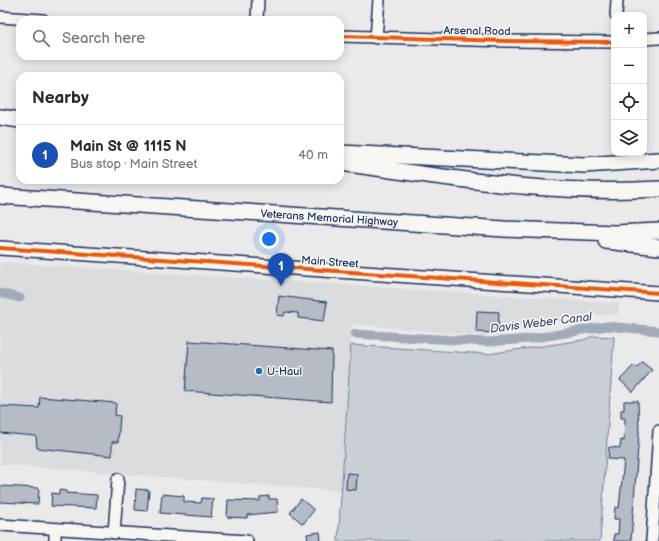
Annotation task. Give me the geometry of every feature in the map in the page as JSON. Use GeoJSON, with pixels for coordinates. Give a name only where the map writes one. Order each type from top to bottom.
{"type":"FeatureCollection","features":[{"type":"Feature","properties":{"kind":"highway"},"geometry":{"type":"LineString","coordinates":[[0,117],[16,119]]}},
{"type":"Feature","properties":{"kind":"highway"},"geometry":{"type":"LineString","coordinates":[[344,153],[584,165],[659,160]]}},
{"type":"Feature","properties":{"kind":"highway"},"geometry":{"type":"LineString","coordinates":[[344,164],[532,188],[589,190],[659,189]]}},
{"type":"Feature","properties":{"kind":"highway","name":"Veterans Memorial Highway"},"geometry":{"type":"LineString","coordinates":[[0,196],[504,229],[615,233],[659,231]]}},
{"type":"Feature","properties":{"kind":"highway"},"geometry":{"type":"LineString","coordinates":[[504,229],[659,247]]}},
{"type":"Feature","properties":{"kind":"main road","name":"Main Street"},"geometry":{"type":"LineString","coordinates":[[0,248],[659,293]]}},
{"type":"Feature","properties":{"kind":"street"},"geometry":{"type":"LineString","coordinates":[[256,16],[258,0]]}},
{"type":"Feature","properties":{"kind":"street"},"geometry":{"type":"LineString","coordinates":[[376,38],[379,0]]}},
{"type":"Feature","properties":{"kind":"street"},"geometry":{"type":"LineString","coordinates":[[616,12],[617,0]]}},
{"type":"Feature","properties":{"kind":"street"},"geometry":{"type":"LineString","coordinates":[[0,17],[16,18]]}},
{"type":"Feature","properties":{"kind":"street","name":"Arsenal Road"},"geometry":{"type":"LineString","coordinates":[[344,36],[506,41],[611,42]]}},
{"type":"Feature","properties":{"kind":"street"},"geometry":{"type":"LineString","coordinates":[[647,39],[659,38]]}},
{"type":"Feature","properties":{"kind":"street"},"geometry":{"type":"LineString","coordinates":[[652,541],[657,497],[659,431]]}},
{"type":"Feature","properties":{"kind":"street"},"geometry":{"type":"LineString","coordinates":[[114,533],[118,479]]}},
{"type":"Feature","properties":{"kind":"street"},"geometry":{"type":"LineString","coordinates":[[0,525],[114,533],[168,539],[247,541]]}},
{"type":"Feature","properties":{"kind":"street"},"geometry":{"type":"LineString","coordinates":[[54,541],[55,530]]}},
{"type":"Feature","properties":{"kind":"shaded area"},"geometry":{"type":"Polygon","coordinates":[[[0,262],[619,303],[618,314],[590,315],[484,336],[352,324],[341,491],[0,464],[0,262]]]}},
{"type":"Feature","properties":{"kind":"shaded area"},"geometry":{"type":"Polygon","coordinates":[[[593,336],[614,337],[600,541],[338,541],[351,345],[488,354],[583,340],[593,336]]]}},
{"type":"Feature","properties":{"kind":"building"},"geometry":{"type":"Polygon","coordinates":[[[279,296],[327,302],[324,321],[298,318],[298,313],[285,312],[284,316],[277,315],[279,296]]]}},
{"type":"Feature","properties":{"kind":"building"},"geometry":{"type":"Polygon","coordinates":[[[477,311],[499,312],[498,333],[476,332],[477,311]]]}},
{"type":"Feature","properties":{"kind":"building","name":"U-Haul"},"geometry":{"type":"Polygon","coordinates":[[[189,341],[332,351],[331,402],[185,391],[189,341]]]}},
{"type":"Feature","properties":{"kind":"building"},"geometry":{"type":"Polygon","coordinates":[[[642,362],[652,370],[633,392],[620,380],[634,365],[637,367],[642,362]]]}},
{"type":"Feature","properties":{"kind":"building"},"geometry":{"type":"Polygon","coordinates":[[[40,397],[116,403],[115,415],[120,416],[118,442],[112,442],[112,456],[37,448],[36,436],[0,433],[0,406],[39,408],[40,397]]]}},
{"type":"Feature","properties":{"kind":"building"},"geometry":{"type":"Polygon","coordinates":[[[624,401],[638,401],[639,433],[631,541],[614,541],[614,534],[618,534],[619,519],[614,519],[615,507],[619,508],[624,460],[608,459],[609,447],[620,448],[621,440],[624,441],[625,418],[621,418],[621,410],[624,410],[624,401]]]}},
{"type":"Feature","properties":{"kind":"building"},"geometry":{"type":"Polygon","coordinates":[[[347,473],[357,474],[356,490],[346,489],[347,473]]]}},
{"type":"Feature","properties":{"kind":"building"},"geometry":{"type":"Polygon","coordinates":[[[0,486],[39,488],[38,504],[0,502],[0,486]]]}},
{"type":"Feature","properties":{"kind":"building"},"geometry":{"type":"Polygon","coordinates":[[[136,489],[149,490],[147,511],[135,510],[136,489]]]}},
{"type":"Feature","properties":{"kind":"building"},"geometry":{"type":"Polygon","coordinates":[[[59,490],[66,491],[66,493],[97,495],[96,508],[51,506],[52,493],[59,494],[59,490]]]}},
{"type":"Feature","properties":{"kind":"building"},"geometry":{"type":"Polygon","coordinates":[[[162,494],[184,496],[184,502],[201,503],[202,498],[213,499],[211,517],[160,513],[162,494]]]}},
{"type":"Feature","properties":{"kind":"building"},"geometry":{"type":"Polygon","coordinates":[[[269,496],[269,499],[277,499],[278,512],[247,515],[247,518],[227,517],[228,500],[260,501],[260,497],[269,496]]]}},
{"type":"Feature","properties":{"kind":"building"},"geometry":{"type":"Polygon","coordinates":[[[301,499],[314,510],[303,524],[290,513],[301,499]]]}},
{"type":"Feature","properties":{"kind":"building"},"geometry":{"type":"Polygon","coordinates":[[[320,532],[321,541],[308,541],[307,534],[320,532]]]}},
{"type":"Feature","properties":{"kind":"waterway","name":"Davis Weber Canal"},"geometry":{"type":"LineString","coordinates":[[0,293],[20,298]]}},
{"type":"Feature","properties":{"kind":"waterway","name":"Davis Weber Canal"},"geometry":{"type":"LineString","coordinates":[[355,334],[488,342],[529,339],[607,326],[659,331]]}},
{"type":"Feature","properties":{"kind":"cycle path"},"geometry":{"type":"LineString","coordinates":[[344,36],[506,41],[611,42]]}},
{"type":"Feature","properties":{"kind":"cycle path"},"geometry":{"type":"LineString","coordinates":[[0,248],[659,293]]}},
{"type":"Feature","properties":{"kind":"place","name":"Main St @ 1115 N"},"geometry":{"type":"Point","coordinates":[281,286]}},
{"type":"Feature","properties":{"kind":"place","name":"U-Haul"},"geometry":{"type":"Point","coordinates":[259,371]}}]}
